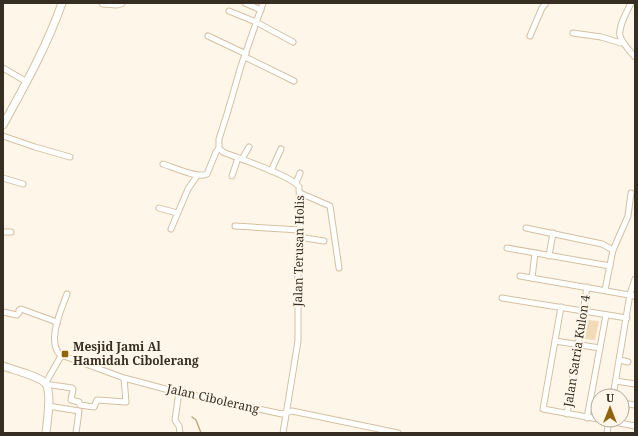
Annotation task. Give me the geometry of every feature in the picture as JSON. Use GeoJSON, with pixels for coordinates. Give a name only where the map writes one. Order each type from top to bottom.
{"type":"FeatureCollection","features":[{"type":"Feature","properties":{"kind":"main road"},"geometry":{"type":"LineString","coordinates":[[3,125],[27,82],[52,29],[62,3]]}},
{"type":"Feature","properties":{"kind":"main road"},"geometry":{"type":"LineString","coordinates":[[103,3],[121,3]]}},
{"type":"Feature","properties":{"kind":"main road"},"geometry":{"type":"LineString","coordinates":[[3,366],[36,378],[46,384],[48,388],[46,433]]}},
{"type":"Feature","properties":{"kind":"street"},"geometry":{"type":"LineString","coordinates":[[245,3],[261,10]]}},
{"type":"Feature","properties":{"kind":"street"},"geometry":{"type":"LineString","coordinates":[[163,164],[197,176],[204,176],[207,174],[219,148],[219,139],[263,3]]}},
{"type":"Feature","properties":{"kind":"street"},"geometry":{"type":"LineString","coordinates":[[530,36],[542,8],[546,3]]}},
{"type":"Feature","properties":{"kind":"street"},"geometry":{"type":"LineString","coordinates":[[631,3],[622,22],[620,35],[635,57]]}},
{"type":"Feature","properties":{"kind":"street"},"geometry":{"type":"LineString","coordinates":[[229,11],[256,22],[293,42]]}},
{"type":"Feature","properties":{"kind":"street"},"geometry":{"type":"LineString","coordinates":[[573,33],[600,37],[621,43]]}},
{"type":"Feature","properties":{"kind":"street"},"geometry":{"type":"LineString","coordinates":[[208,36],[294,81]]}},
{"type":"Feature","properties":{"kind":"street"},"geometry":{"type":"LineString","coordinates":[[3,68],[27,82]]}},
{"type":"Feature","properties":{"kind":"street"},"geometry":{"type":"LineString","coordinates":[[3,136],[70,157]]}},
{"type":"Feature","properties":{"kind":"street"},"geometry":{"type":"LineString","coordinates":[[232,176],[240,158],[249,147]]}},
{"type":"Feature","properties":{"kind":"street","name":"Jalan Terusan Holis"},"geometry":{"type":"LineString","coordinates":[[219,148],[224,152],[271,171],[296,183],[299,186],[298,341],[283,433]]}},
{"type":"Feature","properties":{"kind":"street"},"geometry":{"type":"LineString","coordinates":[[271,171],[281,149]]}},
{"type":"Feature","properties":{"kind":"street"},"geometry":{"type":"LineString","coordinates":[[296,183],[300,173]]}},
{"type":"Feature","properties":{"kind":"street"},"geometry":{"type":"LineString","coordinates":[[170,229],[188,189],[197,176]]}},
{"type":"Feature","properties":{"kind":"street"},"geometry":{"type":"LineString","coordinates":[[3,178],[23,184]]}},
{"type":"Feature","properties":{"kind":"street"},"geometry":{"type":"LineString","coordinates":[[300,193],[330,206],[339,268]]}},
{"type":"Feature","properties":{"kind":"street"},"geometry":{"type":"LineString","coordinates":[[605,290],[613,250],[632,211],[631,193]]}},
{"type":"Feature","properties":{"kind":"street"},"geometry":{"type":"LineString","coordinates":[[159,208],[177,213]]}},
{"type":"Feature","properties":{"kind":"street"},"geometry":{"type":"LineString","coordinates":[[235,226],[299,230]]}},
{"type":"Feature","properties":{"kind":"street"},"geometry":{"type":"LineString","coordinates":[[526,228],[602,244],[613,250]]}},
{"type":"Feature","properties":{"kind":"street"},"geometry":{"type":"LineString","coordinates":[[3,232],[11,232]]}},
{"type":"Feature","properties":{"kind":"street"},"geometry":{"type":"LineString","coordinates":[[550,256],[553,233]]}},
{"type":"Feature","properties":{"kind":"street"},"geometry":{"type":"LineString","coordinates":[[299,237],[324,241]]}},
{"type":"Feature","properties":{"kind":"street"},"geometry":{"type":"LineString","coordinates":[[508,248],[610,266]]}},
{"type":"Feature","properties":{"kind":"street"},"geometry":{"type":"LineString","coordinates":[[532,278],[535,253]]}},
{"type":"Feature","properties":{"kind":"street"},"geometry":{"type":"LineString","coordinates":[[520,276],[632,295]]}},
{"type":"Feature","properties":{"kind":"street"},"geometry":{"type":"LineString","coordinates":[[615,388],[635,279]]}},
{"type":"Feature","properties":{"kind":"street","name":"Jalan Satria Kulon 4"},"geometry":{"type":"LineString","coordinates":[[567,414],[587,287]]}},
{"type":"Feature","properties":{"kind":"street"},"geometry":{"type":"LineString","coordinates":[[67,294],[57,324],[55,337],[57,353],[61,356],[46,384],[73,389],[71,400],[79,402],[80,405],[94,407],[97,400],[126,402],[124,378]]}},
{"type":"Feature","properties":{"kind":"street"},"geometry":{"type":"LineString","coordinates":[[502,298],[627,318]]}},
{"type":"Feature","properties":{"kind":"street"},"geometry":{"type":"LineString","coordinates":[[561,307],[543,410],[590,418]]}},
{"type":"Feature","properties":{"kind":"street"},"geometry":{"type":"LineString","coordinates":[[3,312],[17,315],[21,309],[54,321],[57,324]]}},
{"type":"Feature","properties":{"kind":"street"},"geometry":{"type":"LineString","coordinates":[[587,418],[606,314]]}},
{"type":"Feature","properties":{"kind":"street"},"geometry":{"type":"LineString","coordinates":[[555,341],[600,348]]}},
{"type":"Feature","properties":{"kind":"street","name":"Jalan Cibolerang"},"geometry":{"type":"LineString","coordinates":[[61,356],[78,360],[124,378],[179,392],[276,413],[282,414],[292,411],[398,433]]}},
{"type":"Feature","properties":{"kind":"street"},"geometry":{"type":"LineString","coordinates":[[620,360],[628,362]]}},
{"type":"Feature","properties":{"kind":"street"},"geometry":{"type":"LineString","coordinates":[[616,381],[635,384]]}},
{"type":"Feature","properties":{"kind":"street"},"geometry":{"type":"LineString","coordinates":[[179,392],[175,420],[179,426],[180,433]]}},
{"type":"Feature","properties":{"kind":"street"},"geometry":{"type":"LineString","coordinates":[[76,433],[80,405]]}},
{"type":"Feature","properties":{"kind":"street"},"geometry":{"type":"LineString","coordinates":[[48,406],[79,411]]}},
{"type":"Feature","properties":{"kind":"shaded area"},"geometry":{"type":"Polygon","coordinates":[[[588,320],[599,321],[595,340],[585,339],[588,320]]]}},
{"type":"Feature","properties":{"kind":"waterway"},"geometry":{"type":"LineString","coordinates":[[192,417],[196,420],[201,433]]}},
{"type":"Feature","properties":{"kind":"place","name":"Mesjid Jami Al Hamidah Cibolerang"},"geometry":{"type":"Point","coordinates":[65,354]}}]}
